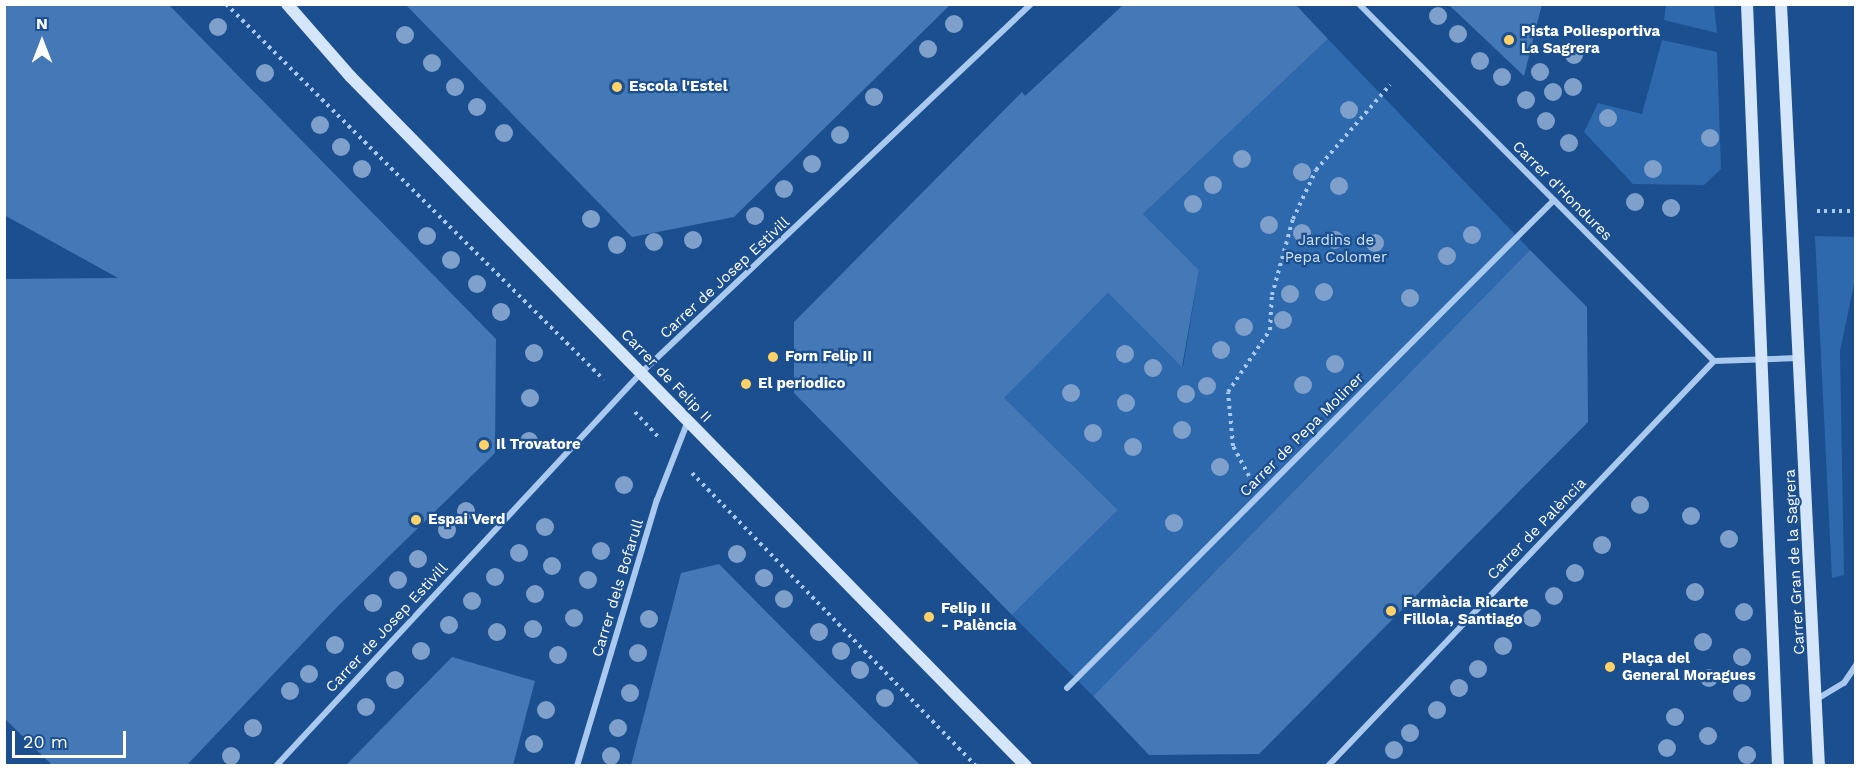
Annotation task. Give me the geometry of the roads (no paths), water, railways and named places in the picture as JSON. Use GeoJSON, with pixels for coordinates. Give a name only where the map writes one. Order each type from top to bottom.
{"type":"FeatureCollection","features":[{"type":"Feature","properties":{"kind":"street","name":"Carrer de Felip II"},"geometry":{"type":"LineString","coordinates":[[287,4],[350,76],[1026,765]]}},
{"type":"Feature","properties":{"kind":"street","name":"Carrer de Josep Estivill"},"geometry":{"type":"LineString","coordinates":[[276,765],[642,372],[1031,4]]}},
{"type":"Feature","properties":{"kind":"street","name":"Carrer d'Hondures"},"geometry":{"type":"LineString","coordinates":[[1359,4],[1714,361]]}},
{"type":"Feature","properties":{"kind":"street","name":"Carrer Gran de la Sagrera"},"geometry":{"type":"LineString","coordinates":[[1747,4],[1778,765]]}},
{"type":"Feature","properties":{"kind":"street","name":"Carrer Gran de la Sagrera"},"geometry":{"type":"LineString","coordinates":[[1781,4],[1819,765]]}},
{"type":"Feature","properties":{"kind":"street","name":"Carrer de Pepa Moliner"},"geometry":{"type":"LineString","coordinates":[[1067,688],[1554,200]]}},
{"type":"Feature","properties":{"kind":"street"},"geometry":{"type":"LineString","coordinates":[[1714,361],[1799,358]]}},
{"type":"Feature","properties":{"kind":"street","name":"Carrer de Palència"},"geometry":{"type":"LineString","coordinates":[[1328,765],[1714,361]]}},
{"type":"Feature","properties":{"kind":"street","name":"Carrer dels Bofarull"},"geometry":{"type":"LineString","coordinates":[[577,765],[657,500],[688,420]]}},
{"type":"Feature","properties":{"kind":"street"},"geometry":{"type":"LineString","coordinates":[[1817,699],[1844,683],[1856,665]]}},
{"type":"Feature","properties":{"kind":"place","name":"Pista Poliesportiva La Sagrera"},"geometry":{"type":"Point","coordinates":[1509,40]}},
{"type":"Feature","properties":{"kind":"place","name":"Escola l'Estel"},"geometry":{"type":"Point","coordinates":[617,87]}},
{"type":"Feature","properties":{"kind":"place","name":"Forn Felip II"},"geometry":{"type":"Point","coordinates":[773,357]}},
{"type":"Feature","properties":{"kind":"place","name":"El periodico"},"geometry":{"type":"Point","coordinates":[746,384]}},
{"type":"Feature","properties":{"kind":"place","name":"Il Trovatore"},"geometry":{"type":"Point","coordinates":[484,445]}},
{"type":"Feature","properties":{"kind":"place","name":"Espai Verd"},"geometry":{"type":"Point","coordinates":[416,520]}},
{"type":"Feature","properties":{"kind":"place","name":"Farmàcia Ricarte Fillola, Santiago"},"geometry":{"type":"Point","coordinates":[1391,611]}},
{"type":"Feature","properties":{"kind":"place","name":"Felip II - Palència"},"geometry":{"type":"Point","coordinates":[929,617]}},
{"type":"Feature","properties":{"kind":"place","name":"Plaça del General Moragues"},"geometry":{"type":"Point","coordinates":[1610,667]}},
{"type":"Feature","properties":{"kind":"park label","name":"Jardins de Pepa Colomer"},"geometry":{"type":"Point","coordinates":[1336,248]}}]}
